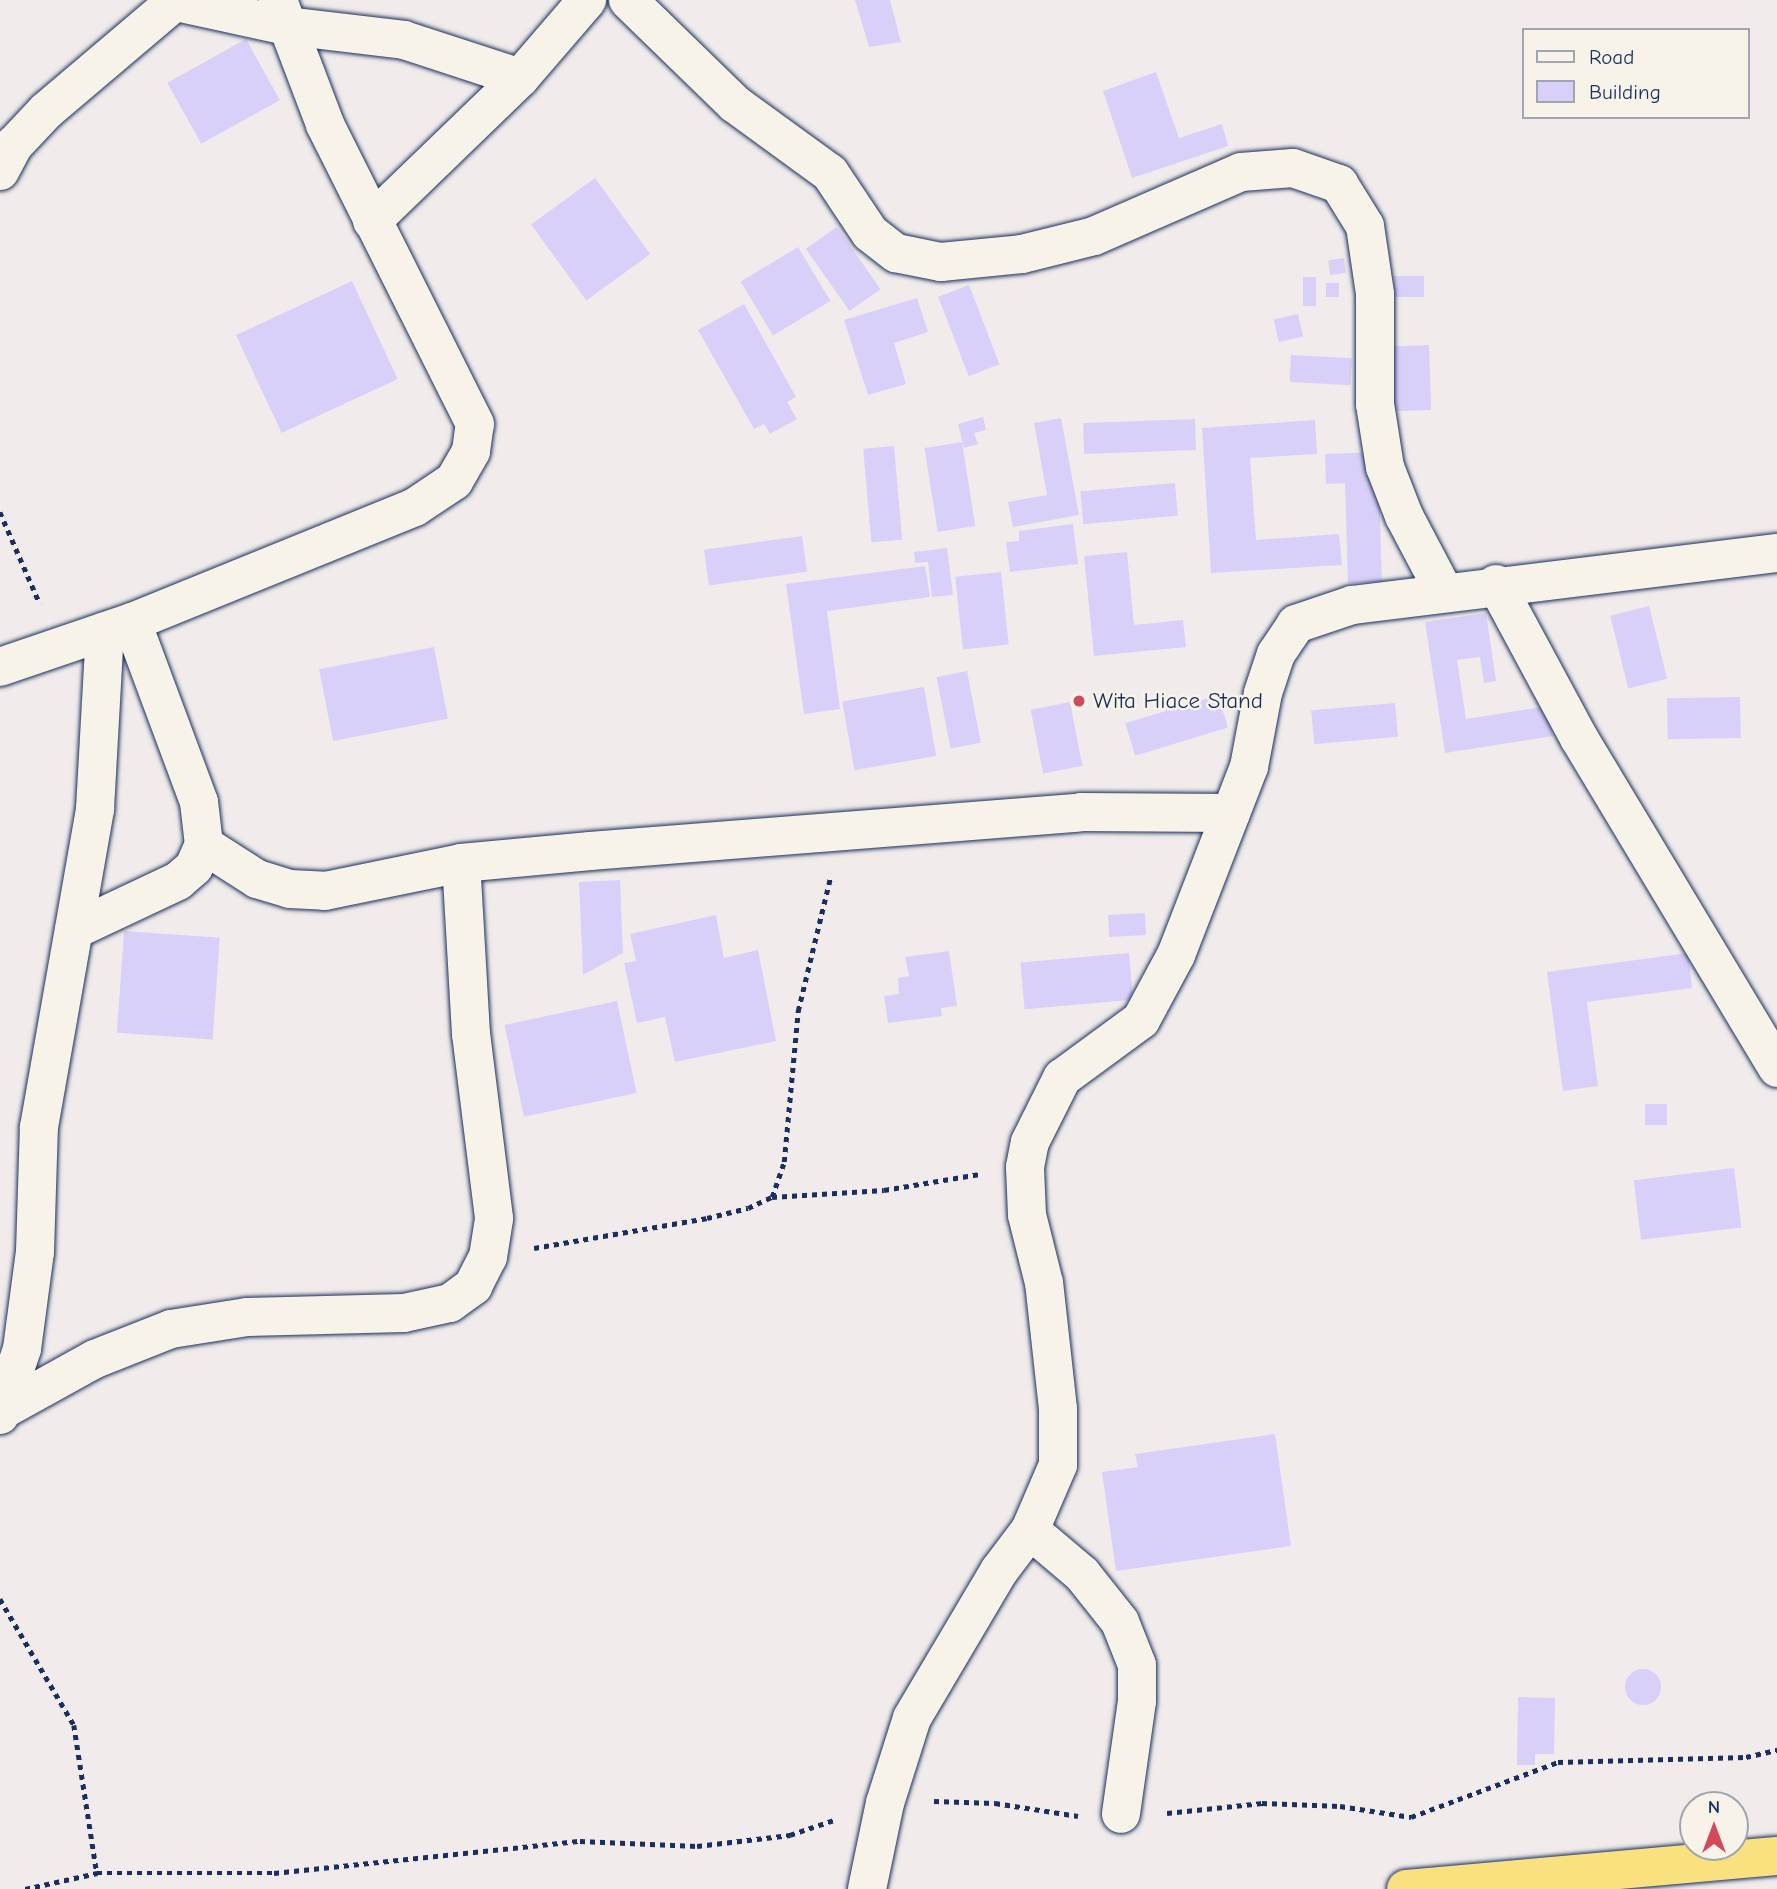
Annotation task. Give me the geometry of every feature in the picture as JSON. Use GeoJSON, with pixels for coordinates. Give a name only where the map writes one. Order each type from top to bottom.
{"type":"FeatureCollection","features":[{"type":"Feature","properties":{"kind":"highway"},"geometry":{"type":"LineString","coordinates":[[1406,1889],[1777,1856]]}},
{"type":"Feature","properties":{"kind":"street"},"geometry":{"type":"LineString","coordinates":[[372,221],[520,78],[587,0]]}},
{"type":"Feature","properties":{"kind":"street"},"geometry":{"type":"LineString","coordinates":[[628,0],[735,104],[830,173],[870,233],[896,253],[941,262],[1022,254],[1094,236],[1241,172],[1293,168],[1339,184],[1365,226],[1375,294],[1375,404],[1385,467],[1404,516],[1444,592]]}},
{"type":"Feature","properties":{"kind":"street"},"geometry":{"type":"LineString","coordinates":[[0,172],[14,145],[46,111],[177,1],[282,13],[404,40],[520,78]]}},
{"type":"Feature","properties":{"kind":"street"},"geometry":{"type":"LineString","coordinates":[[0,667],[60,644],[119,626],[415,507],[454,481],[471,451],[475,424],[325,124],[282,13]]}},
{"type":"Feature","properties":{"kind":"street"},"geometry":{"type":"LineString","coordinates":[[867,1889],[885,1802],[912,1718],[999,1570],[1030,1530],[1058,1465],[1058,1409],[1044,1283],[1027,1215],[1024,1167],[1045,1107],[1062,1078],[1141,1020],[1176,955],[1250,767],[1263,693],[1276,654],[1296,624],[1352,605],[1496,584],[1777,553]]}},
{"type":"Feature","properties":{"kind":"street"},"geometry":{"type":"LineString","coordinates":[[1496,584],[1579,738],[1777,1068]]}},
{"type":"Feature","properties":{"kind":"street"},"geometry":{"type":"LineString","coordinates":[[74,930],[178,881],[194,867],[204,845],[200,802],[119,626]]}},
{"type":"Feature","properties":{"kind":"street"},"geometry":{"type":"LineString","coordinates":[[1,1413],[22,1349],[35,1252],[39,1126],[94,808],[119,626]]}},
{"type":"Feature","properties":{"kind":"street"},"geometry":{"type":"LineString","coordinates":[[204,845],[257,879],[290,889],[325,891],[461,863],[843,830],[1081,812],[1231,813]]}},
{"type":"Feature","properties":{"kind":"street"},"geometry":{"type":"LineString","coordinates":[[1,1413],[94,1359],[171,1328],[247,1317],[404,1314],[450,1303],[473,1286],[488,1257],[494,1217],[471,1034],[461,863]]}},
{"type":"Feature","properties":{"kind":"street"},"geometry":{"type":"LineString","coordinates":[[1030,1530],[1082,1574],[1120,1622],[1137,1665],[1137,1701],[1121,1814]]}},
{"type":"Feature","properties":{"kind":"path"},"geometry":{"type":"LineString","coordinates":[[0,512],[60,644]]}},
{"type":"Feature","properties":{"kind":"path"},"geometry":{"type":"LineString","coordinates":[[772,1197],[784,1162],[798,1011],[843,830]]}},
{"type":"Feature","properties":{"kind":"path"},"geometry":{"type":"LineString","coordinates":[[488,1257],[707,1217],[748,1208],[772,1197],[884,1190],[1024,1167]]}},
{"type":"Feature","properties":{"kind":"path"},"geometry":{"type":"LineString","coordinates":[[0,1598],[74,1725],[97,1873]]}},
{"type":"Feature","properties":{"kind":"building"},"geometry":{"type":"Polygon","coordinates":[[[855,0],[890,0],[901,42],[869,47],[855,0]]]}},
{"type":"Feature","properties":{"kind":"building"},"geometry":{"type":"Polygon","coordinates":[[[246,39],[280,100],[201,144],[167,83],[246,39]]]}},
{"type":"Feature","properties":{"kind":"building"},"geometry":{"type":"Polygon","coordinates":[[[1156,72],[1179,138],[1222,124],[1228,146],[1132,178],[1103,91],[1156,72]]]}},
{"type":"Feature","properties":{"kind":"building"},"geometry":{"type":"Polygon","coordinates":[[[595,178],[650,254],[586,300],[531,224],[595,178]]]}},
{"type":"Feature","properties":{"kind":"building"},"geometry":{"type":"Polygon","coordinates":[[[837,227],[881,289],[849,311],[806,249],[837,227]]]}},
{"type":"Feature","properties":{"kind":"building"},"geometry":{"type":"Polygon","coordinates":[[[798,247],[830,301],[773,336],[741,282],[798,247]]]}},
{"type":"Feature","properties":{"kind":"building"},"geometry":{"type":"Polygon","coordinates":[[[1344,258],[1346,273],[1330,275],[1328,260],[1344,258]]]}},
{"type":"Feature","properties":{"kind":"building"},"geometry":{"type":"Polygon","coordinates":[[[1394,276],[1424,276],[1424,297],[1394,297],[1394,276]]]}},
{"type":"Feature","properties":{"kind":"building"},"geometry":{"type":"Polygon","coordinates":[[[1303,277],[1316,277],[1316,306],[1303,306],[1303,277]]]}},
{"type":"Feature","properties":{"kind":"building"},"geometry":{"type":"Polygon","coordinates":[[[352,281],[398,379],[282,433],[236,335],[352,281]]]}},
{"type":"Feature","properties":{"kind":"building"},"geometry":{"type":"Polygon","coordinates":[[[1326,283],[1339,283],[1339,297],[1326,297],[1326,283]]]}},
{"type":"Feature","properties":{"kind":"building"},"geometry":{"type":"Polygon","coordinates":[[[969,285],[999,364],[969,376],[938,297],[969,285]]]}},
{"type":"Feature","properties":{"kind":"building"},"geometry":{"type":"Polygon","coordinates":[[[917,298],[928,332],[894,343],[906,384],[868,395],[844,320],[917,298]]]}},
{"type":"Feature","properties":{"kind":"building"},"geometry":{"type":"Polygon","coordinates":[[[744,304],[796,397],[787,402],[797,419],[770,434],[764,424],[754,429],[698,330],[744,304]]]}},
{"type":"Feature","properties":{"kind":"building"},"geometry":{"type":"Polygon","coordinates":[[[1298,314],[1303,336],[1279,342],[1274,320],[1298,314]]]}},
{"type":"Feature","properties":{"kind":"building"},"geometry":{"type":"Polygon","coordinates":[[[1429,345],[1431,410],[1391,411],[1389,346],[1429,345]]]}},
{"type":"Feature","properties":{"kind":"building"},"geometry":{"type":"Polygon","coordinates":[[[1291,355],[1352,358],[1351,385],[1290,382],[1291,355]]]}},
{"type":"Feature","properties":{"kind":"building"},"geometry":{"type":"Polygon","coordinates":[[[983,417],[986,430],[974,433],[978,444],[964,448],[958,424],[983,417]]]}},
{"type":"Feature","properties":{"kind":"building"},"geometry":{"type":"Polygon","coordinates":[[[1061,418],[1079,515],[1013,527],[1008,502],[1047,495],[1034,423],[1061,418]]]}},
{"type":"Feature","properties":{"kind":"building"},"geometry":{"type":"Polygon","coordinates":[[[1195,419],[1196,450],[1084,454],[1083,423],[1195,419]]]}},
{"type":"Feature","properties":{"kind":"building"},"geometry":{"type":"Polygon","coordinates":[[[1315,420],[1317,454],[1250,458],[1256,540],[1339,534],[1342,565],[1211,573],[1202,428],[1315,420]]]}},
{"type":"Feature","properties":{"kind":"building"},"geometry":{"type":"Polygon","coordinates":[[[962,442],[975,526],[938,532],[924,448],[962,442]]]}},
{"type":"Feature","properties":{"kind":"building"},"geometry":{"type":"Polygon","coordinates":[[[894,446],[902,540],[871,542],[863,449],[894,446]]]}},
{"type":"Feature","properties":{"kind":"building"},"geometry":{"type":"Polygon","coordinates":[[[1378,452],[1382,582],[1348,583],[1345,483],[1326,484],[1325,454],[1378,452]]]}},
{"type":"Feature","properties":{"kind":"building"},"geometry":{"type":"Polygon","coordinates":[[[1175,483],[1178,516],[1083,524],[1080,491],[1175,483]]]}},
{"type":"Feature","properties":{"kind":"building"},"geometry":{"type":"Polygon","coordinates":[[[1073,524],[1078,564],[1010,572],[1006,542],[1019,541],[1019,531],[1073,524]]]}},
{"type":"Feature","properties":{"kind":"building"},"geometry":{"type":"Polygon","coordinates":[[[802,536],[807,572],[709,585],[704,550],[802,536]]]}},
{"type":"Feature","properties":{"kind":"building"},"geometry":{"type":"Polygon","coordinates":[[[947,548],[953,595],[932,597],[928,562],[915,563],[914,552],[947,548]]]}},
{"type":"Feature","properties":{"kind":"building"},"geometry":{"type":"Polygon","coordinates":[[[1127,552],[1134,625],[1183,620],[1186,647],[1094,656],[1084,556],[1127,552]]]}},
{"type":"Feature","properties":{"kind":"building"},"geometry":{"type":"Polygon","coordinates":[[[925,566],[930,597],[827,611],[840,709],[804,714],[786,584],[925,566]]]}},
{"type":"Feature","properties":{"kind":"building"},"geometry":{"type":"Polygon","coordinates":[[[1001,572],[1009,645],[963,649],[955,577],[1001,572]]]}},
{"type":"Feature","properties":{"kind":"building"},"geometry":{"type":"Polygon","coordinates":[[[1649,606],[1667,679],[1628,688],[1610,616],[1649,606]]]}},
{"type":"Feature","properties":{"kind":"building"},"geometry":{"type":"Polygon","coordinates":[[[1486,613],[1496,681],[1484,683],[1480,657],[1457,660],[1466,719],[1548,706],[1553,736],[1445,753],[1425,622],[1486,613]]]}},
{"type":"Feature","properties":{"kind":"building"},"geometry":{"type":"Polygon","coordinates":[[[434,647],[448,719],[333,741],[319,669],[434,647]]]}},
{"type":"Feature","properties":{"kind":"building"},"geometry":{"type":"Polygon","coordinates":[[[967,671],[981,743],[950,749],[937,677],[967,671]]]}},
{"type":"Feature","properties":{"kind":"building"},"geometry":{"type":"Polygon","coordinates":[[[924,687],[936,756],[854,770],[842,701],[924,687]]]}},
{"type":"Feature","properties":{"kind":"building"},"geometry":{"type":"Polygon","coordinates":[[[1218,695],[1228,728],[1135,756],[1125,723],[1218,695]]]}},
{"type":"Feature","properties":{"kind":"building"},"geometry":{"type":"Polygon","coordinates":[[[1740,697],[1741,738],[1668,739],[1667,698],[1740,697]]]}},
{"type":"Feature","properties":{"kind":"building"},"geometry":{"type":"Polygon","coordinates":[[[1070,702],[1082,766],[1043,773],[1031,710],[1070,702]]]}},
{"type":"Feature","properties":{"kind":"building"},"geometry":{"type":"Polygon","coordinates":[[[1395,703],[1398,737],[1314,744],[1311,710],[1395,703]]]}},
{"type":"Feature","properties":{"kind":"building"},"geometry":{"type":"Polygon","coordinates":[[[620,880],[623,953],[583,975],[579,882],[620,880]]]}},
{"type":"Feature","properties":{"kind":"building"},"geometry":{"type":"Polygon","coordinates":[[[1145,913],[1146,935],[1109,937],[1108,915],[1145,913]]]}},
{"type":"Feature","properties":{"kind":"building"},"geometry":{"type":"Polygon","coordinates":[[[716,915],[724,958],[758,950],[776,1041],[675,1062],[665,1017],[637,1023],[624,963],[636,961],[630,934],[716,915]]]}},
{"type":"Feature","properties":{"kind":"building"},"geometry":{"type":"Polygon","coordinates":[[[124,931],[220,938],[213,1039],[117,1033],[124,931]]]}},
{"type":"Feature","properties":{"kind":"building"},"geometry":{"type":"Polygon","coordinates":[[[949,951],[957,1006],[941,1008],[942,1016],[888,1023],[884,996],[899,994],[898,978],[909,976],[905,957],[949,951]]]}},
{"type":"Feature","properties":{"kind":"building"},"geometry":{"type":"Polygon","coordinates":[[[1129,953],[1133,1000],[1025,1009],[1020,962],[1129,953]]]}},
{"type":"Feature","properties":{"kind":"building"},"geometry":{"type":"Polygon","coordinates":[[[1688,953],[1692,988],[1587,1002],[1598,1086],[1563,1091],[1547,972],[1688,953]]]}},
{"type":"Feature","properties":{"kind":"building"},"geometry":{"type":"Polygon","coordinates":[[[617,1001],[637,1093],[524,1117],[505,1025],[617,1001]]]}},
{"type":"Feature","properties":{"kind":"building"},"geometry":{"type":"Polygon","coordinates":[[[1645,1104],[1667,1104],[1667,1125],[1645,1125],[1645,1104]]]}},
{"type":"Feature","properties":{"kind":"building"},"geometry":{"type":"Polygon","coordinates":[[[1734,1168],[1741,1228],[1641,1240],[1634,1180],[1734,1168]]]}},
{"type":"Feature","properties":{"kind":"building"},"geometry":{"type":"Polygon","coordinates":[[[1275,1434],[1291,1546],[1116,1571],[1102,1472],[1138,1467],[1135,1454],[1275,1434]]]}},
{"type":"Feature","properties":{"kind":"building"},"geometry":{"type":"Polygon","coordinates":[[[1643,1669],[1656,1674],[1661,1687],[1656,1700],[1643,1705],[1630,1700],[1625,1687],[1630,1674],[1643,1669]]]}},
{"type":"Feature","properties":{"kind":"building"},"geometry":{"type":"Polygon","coordinates":[[[1518,1697],[1555,1698],[1554,1754],[1535,1754],[1535,1765],[1517,1765],[1518,1697]]]}},
{"type":"Feature","properties":{"kind":"place","name":"Wita Hiace Stand"},"geometry":{"type":"Point","coordinates":[1079,701]}}]}
